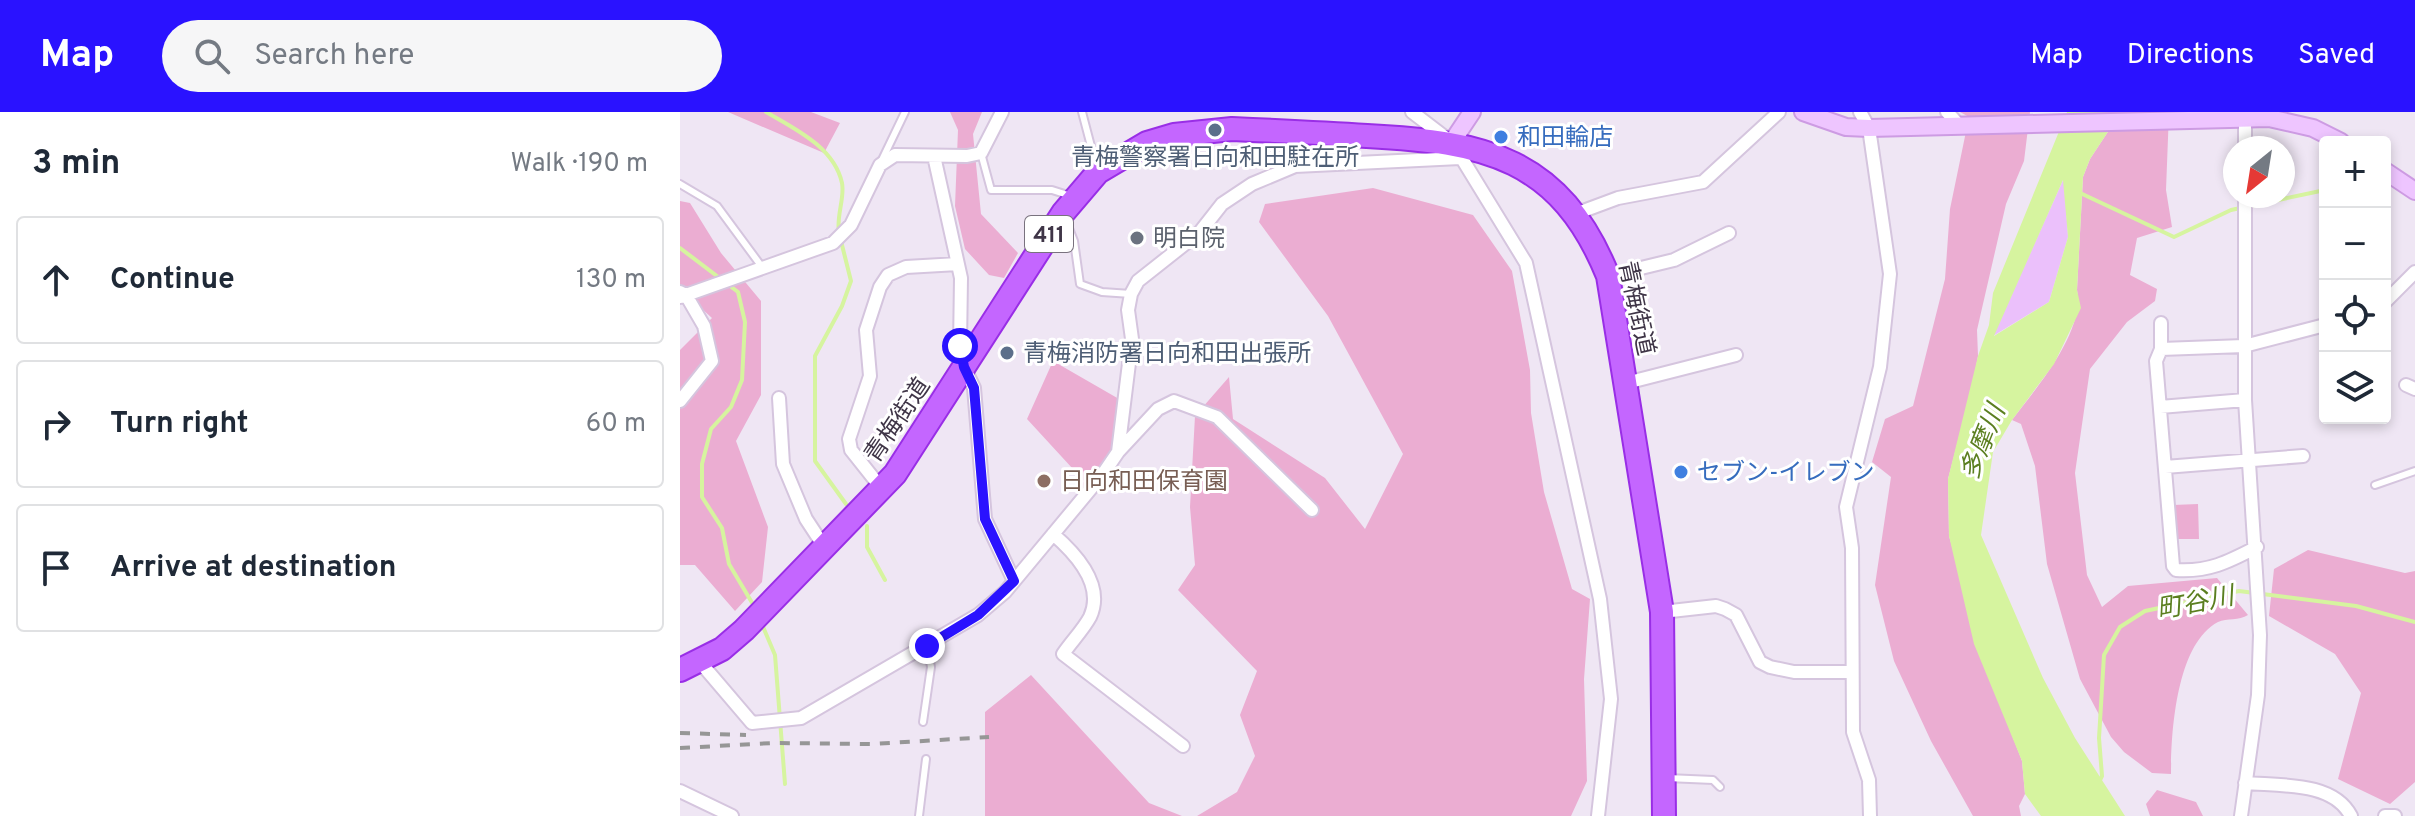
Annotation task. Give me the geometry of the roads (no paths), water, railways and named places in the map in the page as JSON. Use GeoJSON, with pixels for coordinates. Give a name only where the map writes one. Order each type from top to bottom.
{"type":"FeatureCollection","features":[{"type":"Feature","properties":{"kind":"highway","name":"青梅街道"},"geometry":{"type":"LineString","coordinates":[[690,666],[744,630],[882,489],[910,453],[1069,205],[1098,172],[1147,143],[1199,131],[1246,129],[1491,152],[1524,169],[1557,193],[1588,231],[1608,276],[1662,612],[1664,816]]}},
{"type":"Feature","properties":{"kind":"main road"},"geometry":{"type":"LineString","coordinates":[[1456,150],[1472,112]]}},
{"type":"Feature","properties":{"kind":"main road"},"geometry":{"type":"LineString","coordinates":[[1803,112],[1846,127],[1869,128],[2163,121],[2245,114],[2289,121],[2326,136]]}},
{"type":"Feature","properties":{"kind":"main road"},"geometry":{"type":"LineString","coordinates":[[2391,175],[2415,191]]}},
{"type":"Feature","properties":{"kind":"street"},"geometry":{"type":"LineString","coordinates":[[680,401],[712,361],[704,326],[682,295],[765,270],[833,243],[846,230],[880,165],[895,155],[981,153],[1002,112]]}},
{"type":"Feature","properties":{"kind":"street"},"geometry":{"type":"LineString","coordinates":[[1412,112],[1456,150],[1526,263],[1596,583],[1610,672],[1611,699],[1598,816]]}},
{"type":"Feature","properties":{"kind":"street"},"geometry":{"type":"LineString","coordinates":[[1456,150],[1460,112]]}},
{"type":"Feature","properties":{"kind":"street"},"geometry":{"type":"LineString","coordinates":[[1575,214],[1618,198],[1703,182],[1779,112]]}},
{"type":"Feature","properties":{"kind":"street"},"geometry":{"type":"LineString","coordinates":[[1860,112],[1869,128],[1890,274],[1880,367],[1846,507],[1852,548],[1850,672],[1853,732],[1869,780],[1870,816]]}},
{"type":"Feature","properties":{"kind":"street"},"geometry":{"type":"LineString","coordinates":[[1947,112],[1966,127]]}},
{"type":"Feature","properties":{"kind":"street"},"geometry":{"type":"LineString","coordinates":[[2245,114],[2245,136]]}},
{"type":"Feature","properties":{"kind":"street"},"geometry":{"type":"LineString","coordinates":[[1118,452],[1132,339],[1128,310],[1131,294],[1138,281],[1200,232],[1222,204],[1252,184],[1295,166],[1456,150]]}},
{"type":"Feature","properties":{"kind":"street"},"geometry":{"type":"LineString","coordinates":[[934,156],[958,264],[964,367],[974,388],[985,519],[1014,581]]}},
{"type":"Feature","properties":{"kind":"street"},"geometry":{"type":"LineString","coordinates":[[2241,816],[2258,695],[2259,602],[2245,400],[2245,208]]}},
{"type":"Feature","properties":{"kind":"street"},"geometry":{"type":"LineString","coordinates":[[1608,276],[1674,260],[1729,233]]}},
{"type":"Feature","properties":{"kind":"street"},"geometry":{"type":"LineString","coordinates":[[882,489],[851,450],[849,439],[870,376],[866,330],[880,287],[888,275],[906,267],[958,264]]}},
{"type":"Feature","properties":{"kind":"street"},"geometry":{"type":"LineString","coordinates":[[2391,297],[2415,272]]}},
{"type":"Feature","properties":{"kind":"street"},"geometry":{"type":"LineString","coordinates":[[2404,285],[2415,294]]}},
{"type":"Feature","properties":{"kind":"street"},"geometry":{"type":"LineString","coordinates":[[2161,323],[2161,349],[2156,361],[2173,566],[2176,570],[2220,568],[2257,547]]}},
{"type":"Feature","properties":{"kind":"street"},"geometry":{"type":"LineString","coordinates":[[2161,349],[2244,346],[2319,327]]}},
{"type":"Feature","properties":{"kind":"street"},"geometry":{"type":"LineString","coordinates":[[1626,383],[1736,355]]}},
{"type":"Feature","properties":{"kind":"street"},"geometry":{"type":"LineString","coordinates":[[779,398],[783,464],[806,519],[825,548]]}},
{"type":"Feature","properties":{"kind":"street"},"geometry":{"type":"LineString","coordinates":[[2160,407],[2245,400]]}},
{"type":"Feature","properties":{"kind":"street"},"geometry":{"type":"LineString","coordinates":[[690,666],[752,723],[791,721],[978,615],[1014,581],[1118,452],[1158,409],[1174,401],[1217,417],[1312,510]]}},
{"type":"Feature","properties":{"kind":"street"},"geometry":{"type":"LineString","coordinates":[[2165,467],[2303,456]]}},
{"type":"Feature","properties":{"kind":"street"},"geometry":{"type":"LineString","coordinates":[[1053,534],[1080,558],[1092,599],[1089,619],[1063,654],[1183,746]]}},
{"type":"Feature","properties":{"kind":"street"},"geometry":{"type":"LineString","coordinates":[[1662,612],[1716,606],[1736,615],[1760,662],[1770,667],[1794,672],[1850,672]]}},
{"type":"Feature","properties":{"kind":"street"},"geometry":{"type":"LineString","coordinates":[[2245,783],[2324,793],[2337,798],[2351,816]]}},
{"type":"Feature","properties":{"kind":"street"},"geometry":{"type":"LineString","coordinates":[[680,791],[732,816]]}},
{"type":"Feature","properties":{"kind":"street"},"geometry":{"type":"LineString","coordinates":[[2385,816],[2395,816]]}},
{"type":"Feature","properties":{"kind":"lane"},"geometry":{"type":"LineString","coordinates":[[880,165],[905,112]]}},
{"type":"Feature","properties":{"kind":"lane"},"geometry":{"type":"LineString","coordinates":[[1082,112],[1098,172]]}},
{"type":"Feature","properties":{"kind":"lane"},"geometry":{"type":"LineString","coordinates":[[981,153],[991,190],[1052,190],[1069,205],[1080,284],[1102,292],[1131,294]]}},
{"type":"Feature","properties":{"kind":"lane"},"geometry":{"type":"LineString","coordinates":[[680,184],[717,206],[765,270]]}},
{"type":"Feature","properties":{"kind":"lane"},"geometry":{"type":"LineString","coordinates":[[2375,485],[2415,471]]}},
{"type":"Feature","properties":{"kind":"lane"},"geometry":{"type":"LineString","coordinates":[[923,722],[931,667],[927,646]]}},
{"type":"Feature","properties":{"kind":"lane"},"geometry":{"type":"LineString","coordinates":[[919,816],[926,759]]}},
{"type":"Feature","properties":{"kind":"lane"},"geometry":{"type":"LineString","coordinates":[[1664,778],[1713,780],[1720,787]]}},
{"type":"Feature","properties":{"kind":"water","name":"多摩川"},"geometry":{"type":"Polygon","coordinates":[[[2067,112],[2121,112],[2090,159],[2083,177],[2077,290],[2081,308],[2054,364],[2012,420],[1993,452],[1981,535],[2043,678],[2075,738],[2125,816],[2041,816],[2025,794],[2022,761],[1974,644],[1949,536],[1948,479],[1978,356],[1989,325],[1993,293],[2067,112]],[[2063,180],[1994,336],[2049,302],[2068,237],[2063,180]]]}},
{"type":"Feature","properties":{"kind":"waterway"},"geometry":{"type":"LineString","coordinates":[[766,112],[812,140],[838,170],[843,189],[839,233]]}},
{"type":"Feature","properties":{"kind":"waterway"},"geometry":{"type":"LineString","coordinates":[[2078,192],[2174,237],[2231,210],[2319,191]]}},
{"type":"Feature","properties":{"kind":"waterway"},"geometry":{"type":"LineString","coordinates":[[841,241],[851,281],[842,306],[815,356],[815,461],[846,504]]}},
{"type":"Feature","properties":{"kind":"waterway"},"geometry":{"type":"LineString","coordinates":[[680,248],[738,292],[745,322],[742,380],[731,407],[711,429],[702,464],[702,497],[722,528],[729,564],[754,606]]}},
{"type":"Feature","properties":{"kind":"waterway"},"geometry":{"type":"LineString","coordinates":[[867,526],[867,547],[885,580]]}},
{"type":"Feature","properties":{"kind":"waterway","name":"町谷川"},"geometry":{"type":"LineString","coordinates":[[2099,782],[2102,776],[2099,738],[2104,655],[2120,627],[2145,611],[2239,591],[2356,606],[2415,622]]}},
{"type":"Feature","properties":{"kind":"waterway"},"geometry":{"type":"LineString","coordinates":[[761,622],[775,655],[785,784]]}},
{"type":"Feature","properties":{"kind":"railway"},"geometry":{"type":"LineString","coordinates":[[680,733],[746,735]]}},
{"type":"Feature","properties":{"kind":"railway"},"geometry":{"type":"LineString","coordinates":[[680,748],[773,743],[872,744],[989,737]]}},
{"type":"Feature","properties":{"kind":"place","name":"青梅警察署日向和田駐在所"},"geometry":{"type":"Point","coordinates":[1215,130]}},
{"type":"Feature","properties":{"kind":"place","name":"和田輪店"},"geometry":{"type":"Point","coordinates":[1501,137]}},
{"type":"Feature","properties":{"kind":"place","name":"明白院"},"geometry":{"type":"Point","coordinates":[1137,238]}},
{"type":"Feature","properties":{"kind":"place","name":"青梅消防署日向和田出張所"},"geometry":{"type":"Point","coordinates":[1007,353]}},
{"type":"Feature","properties":{"kind":"place","name":"セブン-イレブン"},"geometry":{"type":"Point","coordinates":[1681,472]}},
{"type":"Feature","properties":{"kind":"place","name":"日向和田保育園"},"geometry":{"type":"Point","coordinates":[1044,481]}}]}
